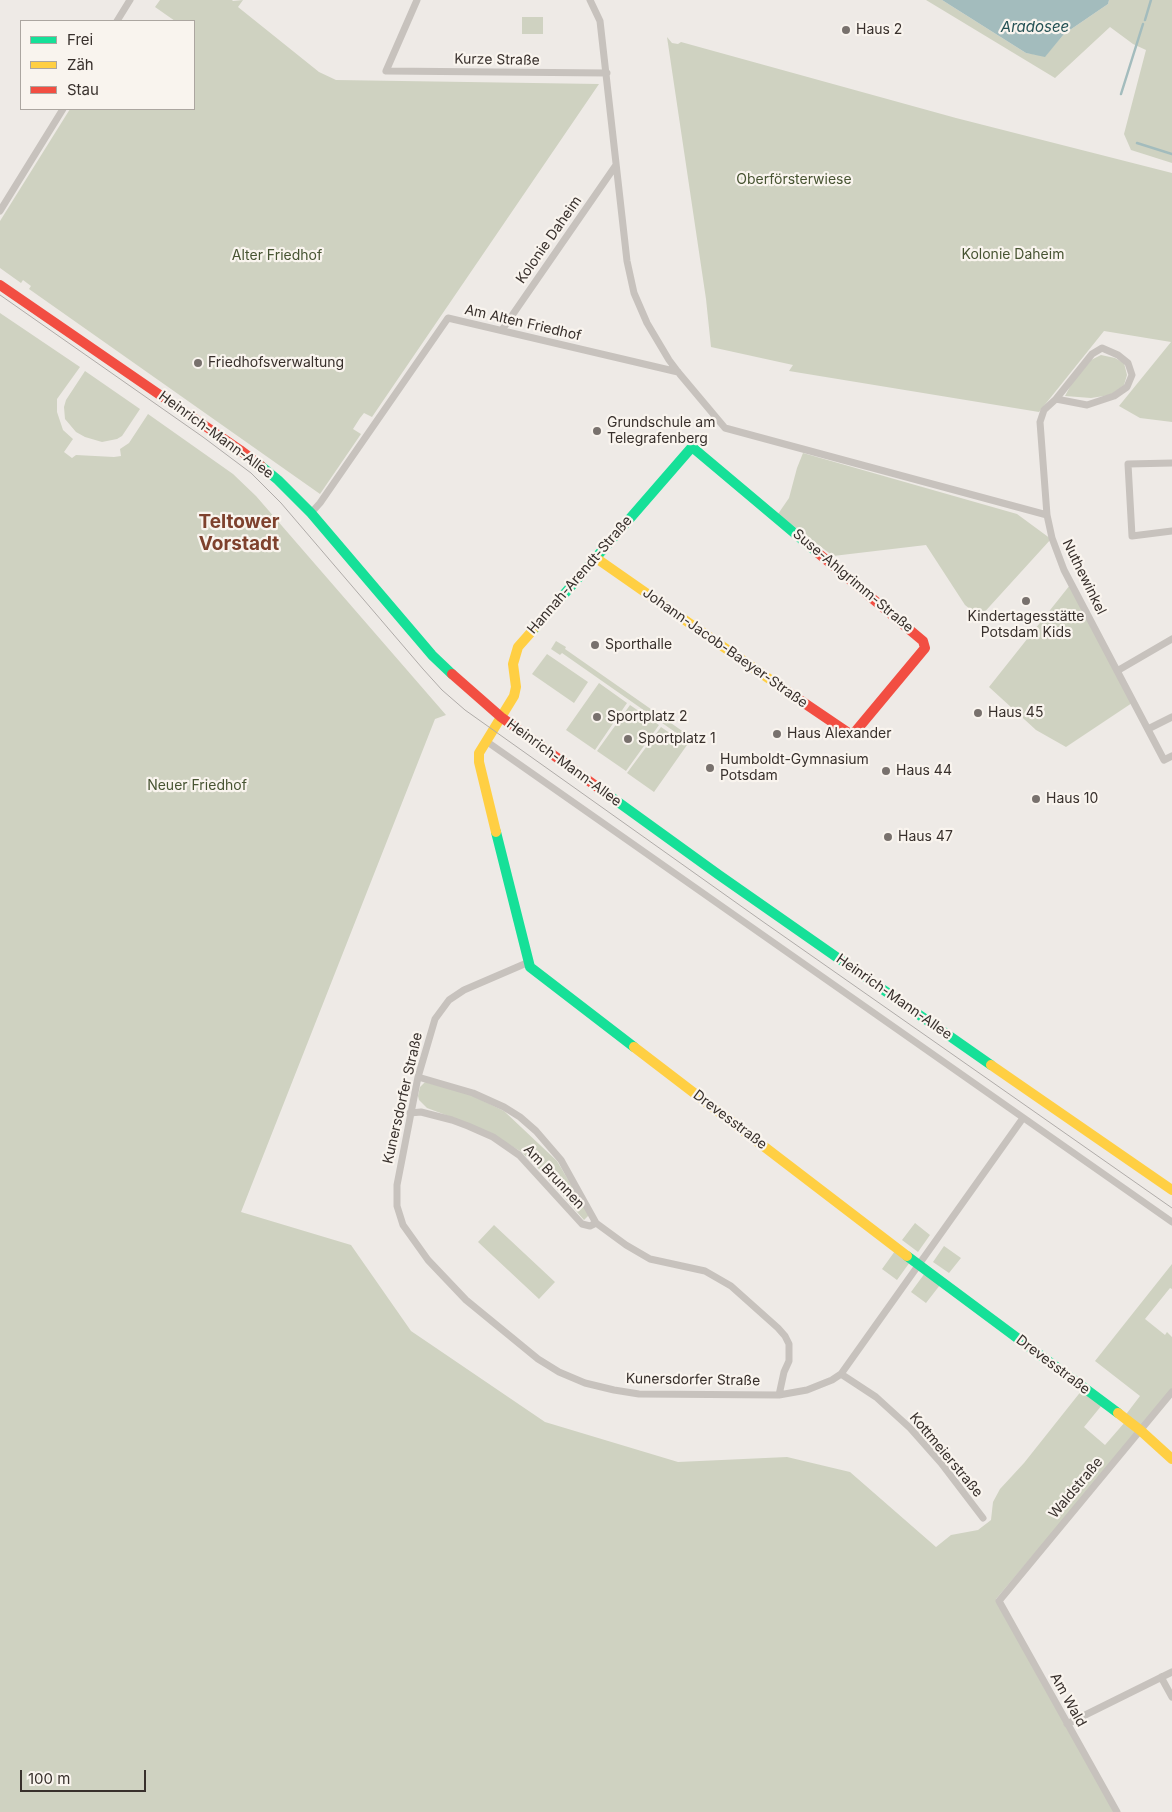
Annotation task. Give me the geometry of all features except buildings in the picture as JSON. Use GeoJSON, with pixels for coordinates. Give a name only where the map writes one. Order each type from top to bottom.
{"type":"FeatureCollection","features":[{"type":"Feature","properties":{"kind":"street"},"geometry":{"type":"LineString","coordinates":[[118,20],[130,0]]}},
{"type":"Feature","properties":{"kind":"street","name":"Kurze Straße"},"geometry":{"type":"LineString","coordinates":[[417,0],[386,71],[607,73]]}},
{"type":"Feature","properties":{"kind":"street"},"geometry":{"type":"LineString","coordinates":[[590,0],[600,21],[627,261],[634,294],[646,323],[678,372],[726,428],[1047,515]]}},
{"type":"Feature","properties":{"kind":"street"},"geometry":{"type":"LineString","coordinates":[[0,211],[62,110]]}},
{"type":"Feature","properties":{"kind":"street","name":"Kolonie Daheim"},"geometry":{"type":"LineString","coordinates":[[502,330],[616,165]]}},
{"type":"Feature","properties":{"kind":"street","name":"Heinrich-Mann-Allee"},"geometry":{"type":"LineString","coordinates":[[0,285],[240,450],[278,480],[311,513],[432,655],[500,717],[727,880],[1172,1190]]}},
{"type":"Feature","properties":{"kind":"street","name":"Am Alten Friedhof"},"geometry":{"type":"LineString","coordinates":[[311,513],[320,503],[448,318],[678,372]]}},
{"type":"Feature","properties":{"kind":"street","name":"Nuthewinkel"},"geometry":{"type":"LineString","coordinates":[[1056,399],[1087,405],[1114,396],[1127,387],[1132,375],[1128,363],[1118,355],[1102,348],[1092,354],[1056,399],[1044,410],[1040,422],[1047,515],[1052,538],[1064,570],[1164,760],[1172,756]]}},
{"type":"Feature","properties":{"kind":"street","name":"Hannah-Arendt-Straße"},"geometry":{"type":"LineString","coordinates":[[500,717],[514,696],[516,687],[513,664],[518,647],[692,447]]}},
{"type":"Feature","properties":{"kind":"street","name":"Suse-Ahlgrimm-Straße"},"geometry":{"type":"LineString","coordinates":[[692,447],[924,641],[925,648],[855,732]]}},
{"type":"Feature","properties":{"kind":"street"},"geometry":{"type":"LineString","coordinates":[[1172,463],[1128,464],[1128,467],[1132,536],[1172,531]]}},
{"type":"Feature","properties":{"kind":"street","name":"Johann-Jacob-Baeyer-Straße"},"geometry":{"type":"LineString","coordinates":[[596,558],[845,732],[850,734],[855,732]]}},
{"type":"Feature","properties":{"kind":"street"},"geometry":{"type":"LineString","coordinates":[[1117,671],[1172,639]]}},
{"type":"Feature","properties":{"kind":"street"},"geometry":{"type":"LineString","coordinates":[[1148,729],[1172,716]]}},
{"type":"Feature","properties":{"kind":"street","name":"Drevesstraße"},"geometry":{"type":"LineString","coordinates":[[500,717],[480,753],[479,762],[530,962],[534,970],[1140,1430],[1172,1459]]}},
{"type":"Feature","properties":{"kind":"street","name":"Heinrich-Mann-Allee"},"geometry":{"type":"LineString","coordinates":[[486,741],[1172,1222]]}},
{"type":"Feature","properties":{"kind":"street","name":"Kunersdorfer Straße"},"geometry":{"type":"LineString","coordinates":[[530,962],[464,990],[449,1000],[439,1012],[432,1026],[418,1077],[396,1196],[403,1225],[428,1260],[466,1300],[538,1358],[559,1372],[585,1383],[629,1393],[779,1395],[807,1390],[832,1380],[841,1374],[1023,1118]]}},
{"type":"Feature","properties":{"kind":"street","name":"Am Brunnen"},"geometry":{"type":"LineString","coordinates":[[418,1077],[473,1093],[504,1107],[520,1117],[536,1131],[561,1160],[596,1223],[637,1253],[650,1259],[705,1272],[725,1282],[778,1328],[789,1344],[790,1355],[782,1378],[779,1395]]}},
{"type":"Feature","properties":{"kind":"street","name":"Am Brunnen"},"geometry":{"type":"LineString","coordinates":[[410,1114],[421,1112],[452,1120],[493,1137],[519,1156],[582,1224],[590,1226],[596,1223]]}},
{"type":"Feature","properties":{"kind":"street","name":"Kottmeierstraße"},"geometry":{"type":"LineString","coordinates":[[841,1374],[876,1397],[910,1428],[941,1463],[983,1518]]}},
{"type":"Feature","properties":{"kind":"street","name":"Waldstraße"},"geometry":{"type":"LineString","coordinates":[[999,1601],[1172,1392]]}},
{"type":"Feature","properties":{"kind":"street","name":"Am Wald"},"geometry":{"type":"LineString","coordinates":[[999,1601],[1117,1812]]}},
{"type":"Feature","properties":{"kind":"street"},"geometry":{"type":"LineString","coordinates":[[1067,1724],[1172,1672]]}},
{"type":"Feature","properties":{"kind":"street"},"geometry":{"type":"LineString","coordinates":[[1161,1677],[1172,1696]]}},
{"type":"Feature","properties":{"kind":"green space","name":"Alter Friedhof"},"geometry":{"type":"Polygon","coordinates":[[[160,0],[243,0],[238,7],[319,72],[336,80],[599,84],[372,417],[364,413],[360,418],[353,429],[361,434],[320,494],[29,289],[31,286],[23,280],[21,283],[0,268],[0,221],[69,110],[195,110],[195,20],[174,20],[155,7],[160,0]]]}},
{"type":"Feature","properties":{"kind":"green space"},"geometry":{"type":"Polygon","coordinates":[[[926,0],[942,0],[1026,53],[1045,56],[1064,34],[1108,4],[1109,0],[1172,0],[1172,163],[1131,150],[1124,134],[1146,50],[1133,44],[1110,27],[1055,78],[926,0]]]}},
{"type":"Feature","properties":{"kind":"green space"},"geometry":{"type":"Polygon","coordinates":[[[522,17],[543,17],[543,34],[522,34],[522,17]]]}},
{"type":"Feature","properties":{"kind":"green space","name":"Oberförsterwiese"},"geometry":{"type":"Polygon","coordinates":[[[667,37],[672,43],[678,44],[681,42],[956,118],[1172,173],[1172,422],[1140,418],[1119,406],[1171,342],[1104,331],[1039,412],[789,371],[793,365],[711,347],[706,299],[667,37]]]}},
{"type":"Feature","properties":{"kind":"green space","name":"Neuer Friedhof"},"geometry":{"type":"Polygon","coordinates":[[[0,313],[80,367],[57,399],[57,412],[63,430],[73,439],[64,452],[72,458],[76,455],[121,456],[120,449],[129,443],[148,414],[233,474],[256,496],[446,715],[435,719],[241,1212],[351,1245],[411,1331],[545,1422],[678,1462],[787,1457],[850,1472],[936,1547],[951,1535],[978,1530],[991,1520],[993,1502],[1000,1489],[1024,1463],[1082,1390],[1102,1405],[1084,1427],[1105,1445],[1125,1422],[1138,1431],[996,1599],[1115,1812],[0,1812],[0,313]]]}},
{"type":"Feature","properties":{"kind":"green space"},"geometry":{"type":"Polygon","coordinates":[[[1101,355],[1115,358],[1124,363],[1127,375],[1124,385],[1110,395],[1091,398],[1065,396],[1072,383],[1091,360],[1101,355]]]}},
{"type":"Feature","properties":{"kind":"green space"},"geometry":{"type":"Polygon","coordinates":[[[85,371],[140,409],[122,436],[117,439],[102,442],[85,437],[76,432],[65,419],[64,407],[66,400],[85,371]]]}},
{"type":"Feature","properties":{"kind":"green space"},"geometry":{"type":"Polygon","coordinates":[[[803,453],[1017,514],[1051,539],[980,617],[965,605],[926,545],[833,556],[778,514],[789,498],[803,453]]]}},
{"type":"Feature","properties":{"kind":"green space"},"geometry":{"type":"Polygon","coordinates":[[[1070,585],[1132,703],[1066,747],[1036,730],[989,687],[1070,585]]]}},
{"type":"Feature","properties":{"kind":"green space"},"geometry":{"type":"Polygon","coordinates":[[[556,641],[688,735],[685,739],[562,653],[560,655],[551,649],[556,641]]]}},
{"type":"Feature","properties":{"kind":"green space"},"geometry":{"type":"Polygon","coordinates":[[[547,654],[588,682],[574,703],[532,674],[547,654]]]}},
{"type":"Feature","properties":{"kind":"green space","name":"Sportplatz 2"},"geometry":{"type":"Polygon","coordinates":[[[599,683],[627,703],[595,750],[566,730],[599,683]]]}},
{"type":"Feature","properties":{"kind":"green space","name":"Sportplatz 1"},"geometry":{"type":"Polygon","coordinates":[[[630,705],[659,725],[626,771],[597,751],[630,705]]]}},
{"type":"Feature","properties":{"kind":"green space"},"geometry":{"type":"Polygon","coordinates":[[[661,727],[687,745],[654,792],[627,773],[661,727]]]}},
{"type":"Feature","properties":{"kind":"green space"},"geometry":{"type":"Polygon","coordinates":[[[425,1082],[471,1095],[504,1111],[557,1161],[589,1215],[584,1220],[543,1173],[520,1151],[462,1121],[427,1108],[419,1100],[418,1096],[420,1087],[425,1082]]]}},
{"type":"Feature","properties":{"kind":"green space"},"geometry":{"type":"Polygon","coordinates":[[[915,1223],[930,1235],[918,1252],[902,1240],[915,1223]]]}},
{"type":"Feature","properties":{"kind":"green space"},"geometry":{"type":"Polygon","coordinates":[[[494,1225],[555,1282],[539,1299],[478,1242],[494,1225]]]}},
{"type":"Feature","properties":{"kind":"green space"},"geometry":{"type":"Polygon","coordinates":[[[944,1246],[961,1258],[949,1273],[933,1262],[944,1246]]]}},
{"type":"Feature","properties":{"kind":"green space"},"geometry":{"type":"Polygon","coordinates":[[[895,1251],[910,1262],[897,1280],[882,1269],[895,1251]]]}},
{"type":"Feature","properties":{"kind":"green space"},"geometry":{"type":"Polygon","coordinates":[[[1172,1264],[1172,1289],[1170,1288],[1145,1319],[1165,1335],[1167,1332],[1172,1337],[1172,1389],[1140,1429],[1124,1417],[1140,1396],[1095,1361],[1172,1264]]]}},
{"type":"Feature","properties":{"kind":"green space"},"geometry":{"type":"Polygon","coordinates":[[[925,1273],[940,1285],[926,1303],[911,1292],[925,1273]]]}},
{"type":"Feature","properties":{"kind":"water","name":"Aradosee"},"geometry":{"type":"Polygon","coordinates":[[[942,0],[1109,0],[1108,4],[1064,34],[1045,57],[1026,53],[942,0]]]}},
{"type":"Feature","properties":{"kind":"waterway"},"geometry":{"type":"LineString","coordinates":[[1145,20],[1151,0]]}},
{"type":"Feature","properties":{"kind":"waterway"},"geometry":{"type":"LineString","coordinates":[[1121,94],[1143,24]]}},
{"type":"Feature","properties":{"kind":"waterway"},"geometry":{"type":"LineString","coordinates":[[1137,143],[1172,154]]}},
{"type":"Feature","properties":{"kind":"tram line"},"geometry":{"type":"LineString","coordinates":[[0,295],[203,437],[251,473],[281,503],[423,669],[442,690],[465,710],[1172,1208]]}},
{"type":"Feature","properties":{"kind":"traffic: fast"},"geometry":{"type":"LineString","coordinates":[[533,630],[692,447],[818,553]]}},
{"type":"Feature","properties":{"kind":"traffic: fast"},"geometry":{"type":"LineString","coordinates":[[261,466],[311,513],[432,655],[452,674]]}},
{"type":"Feature","properties":{"kind":"traffic: fast"},"geometry":{"type":"LineString","coordinates":[[600,789],[719,875],[991,1065]]}},
{"type":"Feature","properties":{"kind":"traffic: fast"},"geometry":{"type":"LineString","coordinates":[[496,832],[530,967],[634,1047]]}},
{"type":"Feature","properties":{"kind":"traffic: fast"},"geometry":{"type":"LineString","coordinates":[[907,1256],[1118,1413]]}},
{"type":"Feature","properties":{"kind":"traffic: slow"},"geometry":{"type":"LineString","coordinates":[[596,558],[788,692]]}},
{"type":"Feature","properties":{"kind":"traffic: slow"},"geometry":{"type":"LineString","coordinates":[[496,832],[479,762],[479,753],[514,696],[516,687],[513,664],[518,647],[533,630]]}},
{"type":"Feature","properties":{"kind":"traffic: slow"},"geometry":{"type":"LineString","coordinates":[[634,1047],[907,1256]]}},
{"type":"Feature","properties":{"kind":"traffic: slow"},"geometry":{"type":"LineString","coordinates":[[991,1065],[1172,1190]]}},
{"type":"Feature","properties":{"kind":"traffic: slow"},"geometry":{"type":"LineString","coordinates":[[1118,1413],[1172,1459]]}},
{"type":"Feature","properties":{"kind":"traffic: jam"},"geometry":{"type":"LineString","coordinates":[[0,285],[261,466]]}},
{"type":"Feature","properties":{"kind":"traffic: jam"},"geometry":{"type":"LineString","coordinates":[[788,692],[850,734],[855,732],[925,648],[923,641],[818,553]]}},
{"type":"Feature","properties":{"kind":"traffic: jam"},"geometry":{"type":"LineString","coordinates":[[452,674],[501,717],[600,789]]}},
{"type":"Feature","properties":{"kind":"place","name":"Haus 2"},"geometry":{"type":"Point","coordinates":[846,30]}},
{"type":"Feature","properties":{"kind":"place","name":"Friedhofsverwaltung"},"geometry":{"type":"Point","coordinates":[198,363]}},
{"type":"Feature","properties":{"kind":"place","name":"Grundschule am Telegrafenberg"},"geometry":{"type":"Point","coordinates":[597,431]}},
{"type":"Feature","properties":{"kind":"place","name":"Kindertagesstätte Potsdam Kids"},"geometry":{"type":"Point","coordinates":[1026,601]}},
{"type":"Feature","properties":{"kind":"place","name":"Sporthalle"},"geometry":{"type":"Point","coordinates":[595,645]}},
{"type":"Feature","properties":{"kind":"place","name":"Haus 45"},"geometry":{"type":"Point","coordinates":[978,713]}},
{"type":"Feature","properties":{"kind":"place","name":"Sportplatz 2"},"geometry":{"type":"Point","coordinates":[597,717]}},
{"type":"Feature","properties":{"kind":"place","name":"Haus Alexander"},"geometry":{"type":"Point","coordinates":[777,734]}},
{"type":"Feature","properties":{"kind":"place","name":"Sportplatz 1"},"geometry":{"type":"Point","coordinates":[628,739]}},
{"type":"Feature","properties":{"kind":"place","name":"Humboldt-Gymnasium Potsdam"},"geometry":{"type":"Point","coordinates":[710,768]}},
{"type":"Feature","properties":{"kind":"place","name":"Haus 44"},"geometry":{"type":"Point","coordinates":[886,771]}},
{"type":"Feature","properties":{"kind":"place","name":"Haus 10"},"geometry":{"type":"Point","coordinates":[1036,799]}},
{"type":"Feature","properties":{"kind":"place","name":"Haus 47"},"geometry":{"type":"Point","coordinates":[888,837]}},
{"type":"Feature","properties":{"kind":"district","name":"Teltower Vorstadt"},"geometry":{"type":"Point","coordinates":[239,533]}}]}
